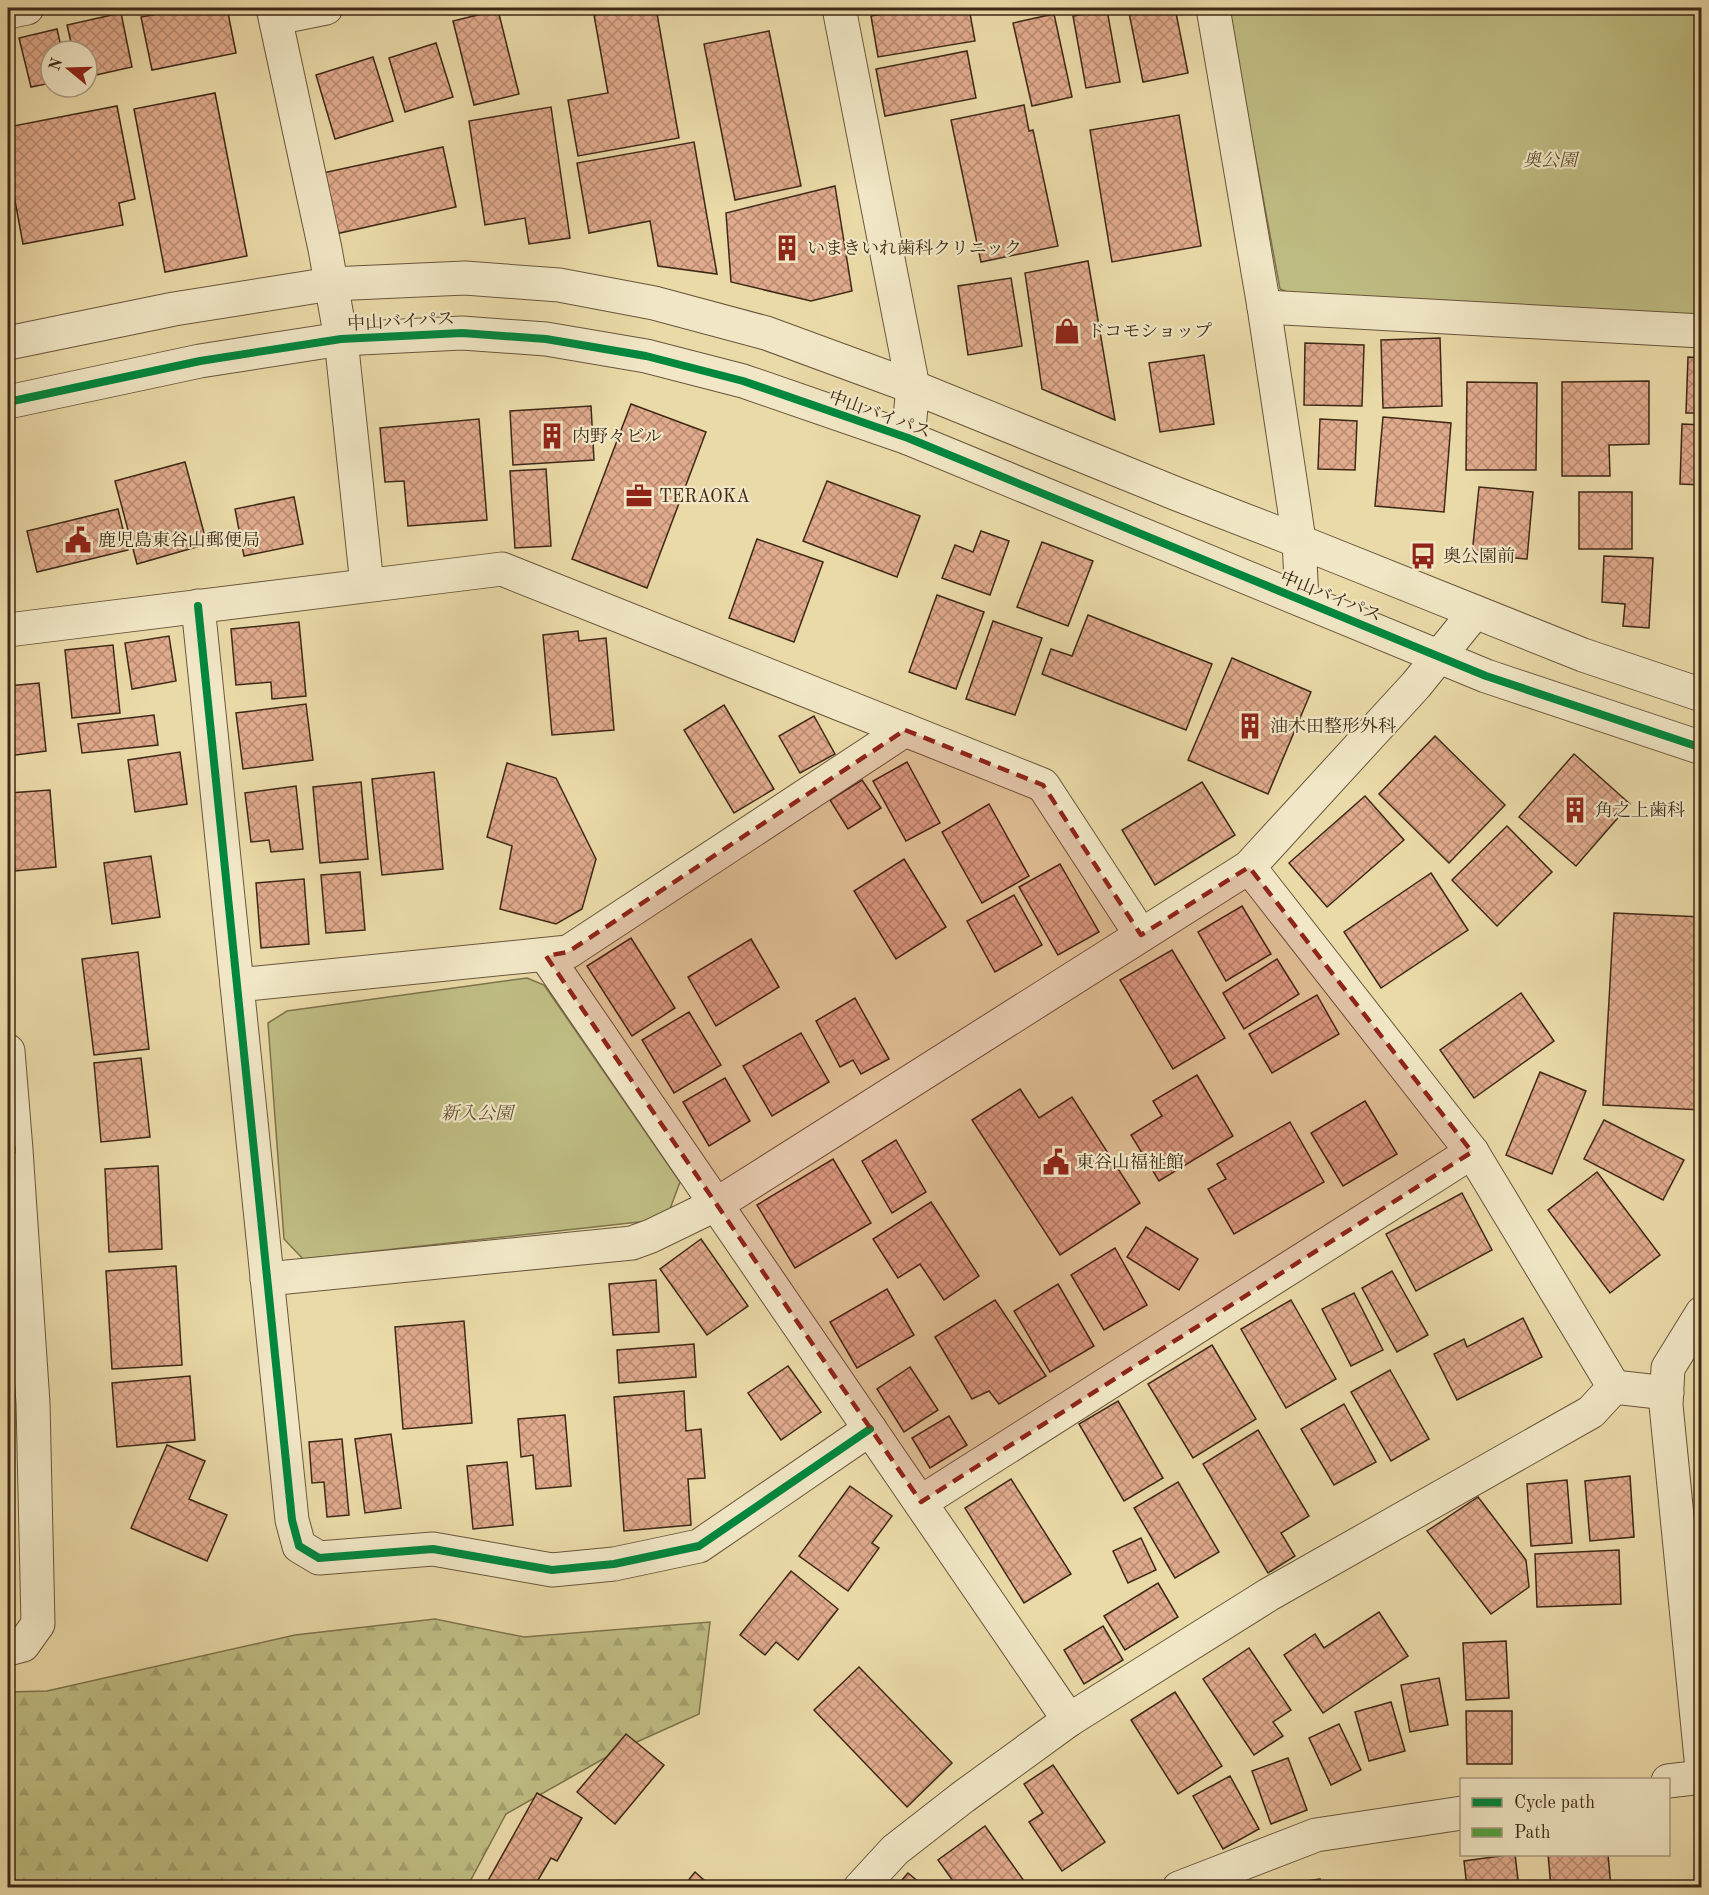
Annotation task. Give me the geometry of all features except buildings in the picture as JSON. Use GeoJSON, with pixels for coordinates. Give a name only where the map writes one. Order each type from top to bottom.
{"type":"FeatureCollection","features":[{"type":"Feature","properties":{"kind":"street"},"geometry":{"type":"LineString","coordinates":[[8,12],[27,8]]}},
{"type":"Feature","properties":{"kind":"street"},"geometry":{"type":"LineString","coordinates":[[326,8],[274,13],[341,339],[367,585]]}},
{"type":"Feature","properties":{"kind":"street"},"geometry":{"type":"LineString","coordinates":[[839,8],[913,387],[908,438]]}},
{"type":"Feature","properties":{"kind":"street"},"geometry":{"type":"LineString","coordinates":[[1213,8],[1264,307],[1299,541],[1302,600]]}},
{"type":"Feature","properties":{"kind":"street","name":"中山バイパス"},"geometry":{"type":"LineString","coordinates":[[8,343],[174,309],[331,284],[465,278],[559,285],[654,303],[766,333],[913,387],[1583,655],[1701,695]]}},
{"type":"Feature","properties":{"kind":"street"},"geometry":{"type":"LineString","coordinates":[[1264,307],[1701,331]]}},
{"type":"Feature","properties":{"kind":"street","name":"中山バイパス"},"geometry":{"type":"LineString","coordinates":[[8,402],[200,361],[341,339],[462,333],[546,339],[634,354],[743,381],[908,438],[1486,676],[1701,748]]}},
{"type":"Feature","properties":{"kind":"street"},"geometry":{"type":"LineString","coordinates":[[8,630],[501,569],[1043,785],[1141,935]]}},
{"type":"Feature","properties":{"kind":"street"},"geometry":{"type":"LineString","coordinates":[[198,606],[292,1520],[299,1546],[319,1558],[433,1549],[552,1570],[614,1564],[699,1546],[870,1429]]}},
{"type":"Feature","properties":{"kind":"street"},"geometry":{"type":"LineString","coordinates":[[267,1279],[632,1243],[717,1204],[1249,867],[1440,657],[1475,612]]}},
{"type":"Feature","properties":{"kind":"street"},"geometry":{"type":"LineString","coordinates":[[237,985],[568,952],[905,730]]}},
{"type":"Feature","properties":{"kind":"street"},"geometry":{"type":"LineString","coordinates":[[1249,867],[1472,1152],[1614,1387]]}},
{"type":"Feature","properties":{"kind":"street"},"geometry":{"type":"LineString","coordinates":[[546,956],[1069,1720]]}},
{"type":"Feature","properties":{"kind":"street"},"geometry":{"type":"LineString","coordinates":[[8,1051],[16,1150],[20,1404],[38,1624],[23,1645],[8,1649]]}},
{"type":"Feature","properties":{"kind":"street"},"geometry":{"type":"LineString","coordinates":[[921,1502],[1472,1152]]}},
{"type":"Feature","properties":{"kind":"street"},"geometry":{"type":"LineString","coordinates":[[1701,1312],[1668,1368],[1667,1393],[1667,1417],[1701,1769]]}},
{"type":"Feature","properties":{"kind":"street"},"geometry":{"type":"LineString","coordinates":[[1614,1387],[1667,1393]]}},
{"type":"Feature","properties":{"kind":"street"},"geometry":{"type":"LineString","coordinates":[[860,1887],[904,1844],[963,1797],[1069,1720],[1268,1595],[1591,1412],[1614,1387]]}},
{"type":"Feature","properties":{"kind":"street"},"geometry":{"type":"LineString","coordinates":[[1670,1781],[1701,1777]]}},
{"type":"Feature","properties":{"kind":"street"},"geometry":{"type":"LineString","coordinates":[[1179,1887],[1316,1835],[1460,1813]]}},
{"type":"Feature","properties":{"kind":"highlighted area"},"geometry":{"type":"Polygon","coordinates":[[[905,730],[1043,785],[1141,935],[1249,867],[1472,1152],[921,1502],[546,956],[568,952],[905,730]]]}},
{"type":"Feature","properties":{"kind":"green space","name":"奥公園"},"geometry":{"type":"Polygon","coordinates":[[[1228,8],[1701,8],[1701,320],[1305,299],[1280,289],[1228,8]]]}},
{"type":"Feature","properties":{"kind":"green space","name":"新入公園"},"geometry":{"type":"Polygon","coordinates":[[[527,978],[544,985],[680,1182],[670,1209],[648,1221],[303,1259],[284,1239],[268,1023],[287,1011],[527,978]]]}},
{"type":"Feature","properties":{"kind":"green space"},"geometry":{"type":"Polygon","coordinates":[[[435,1619],[524,1637],[710,1622],[699,1714],[619,1750],[506,1814],[467,1887],[8,1887],[8,1692],[47,1691],[295,1635],[435,1619]]]}},
{"type":"Feature","properties":{"kind":"marked path"},"geometry":{"type":"LineString","coordinates":[[8,1150],[16,1150]]}},
{"type":"Feature","properties":{"kind":"cycle path"},"geometry":{"type":"LineString","coordinates":[[8,402],[200,361],[341,339],[462,333],[546,339],[646,356],[743,381],[908,438],[1486,676],[1702,748]]}},
{"type":"Feature","properties":{"kind":"cycle path"},"geometry":{"type":"LineString","coordinates":[[198,606],[292,1520],[299,1546],[319,1558],[433,1549],[552,1570],[614,1564],[699,1546],[870,1429]]}},
{"type":"Feature","properties":{"kind":"place","name":"いまきいれ歯科クリニック"},"geometry":{"type":"Point","coordinates":[787,248]}},
{"type":"Feature","properties":{"kind":"place","name":"ドコモショップ"},"geometry":{"type":"Point","coordinates":[1067,331]}},
{"type":"Feature","properties":{"kind":"place","name":"内野々ビル"},"geometry":{"type":"Point","coordinates":[552,436]}},
{"type":"Feature","properties":{"kind":"place","name":"TERAOKA"},"geometry":{"type":"Point","coordinates":[639,496]}},
{"type":"Feature","properties":{"kind":"place","name":"鹿児島東谷山郵便局"},"geometry":{"type":"Point","coordinates":[78,540]}},
{"type":"Feature","properties":{"kind":"place","name":"奥公園前"},"geometry":{"type":"Point","coordinates":[1423,556]}},
{"type":"Feature","properties":{"kind":"place","name":"油木田整形外科"},"geometry":{"type":"Point","coordinates":[1250,726]}},
{"type":"Feature","properties":{"kind":"place","name":"角之上歯科"},"geometry":{"type":"Point","coordinates":[1575,810]}},
{"type":"Feature","properties":{"kind":"place","name":"東谷山福祉館"},"geometry":{"type":"Point","coordinates":[1056,1162]}}]}
